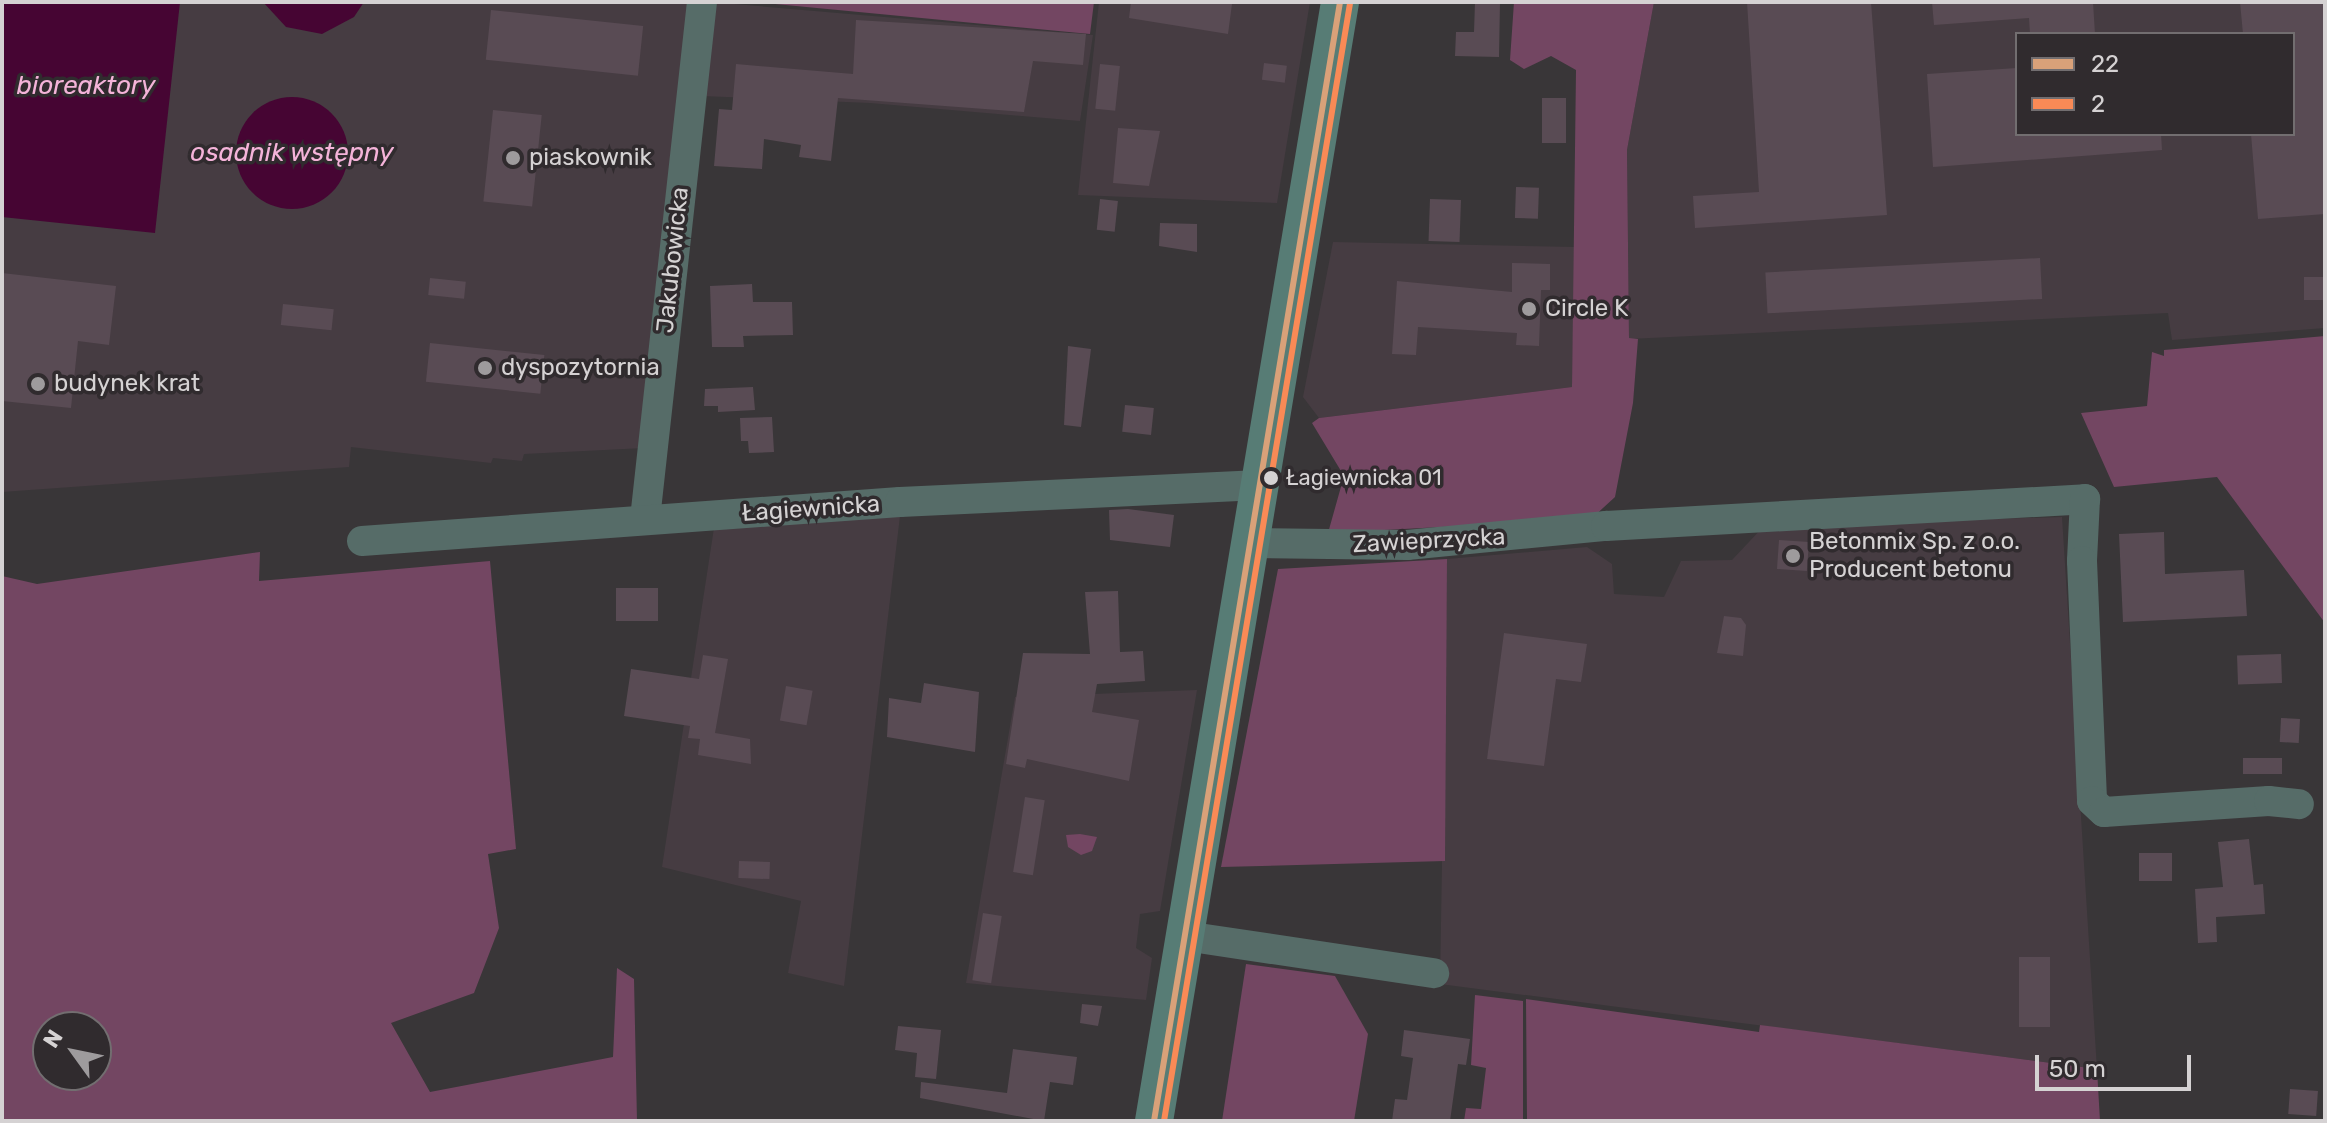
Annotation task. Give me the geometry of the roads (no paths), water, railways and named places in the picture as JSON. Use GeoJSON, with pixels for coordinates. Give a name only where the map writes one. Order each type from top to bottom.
{"type":"FeatureCollection","features":[{"type":"Feature","properties":{"kind":"main road"},"geometry":{"type":"LineString","coordinates":[[1154,1121],[1340,2]]}},
{"type":"Feature","properties":{"kind":"street","name":"Jakubowicka"},"geometry":{"type":"LineString","coordinates":[[645,519],[702,2]]}},
{"type":"Feature","properties":{"kind":"street","name":"Łagiewnicka"},"geometry":{"type":"LineString","coordinates":[[362,541],[645,519],[1260,485]]}},
{"type":"Feature","properties":{"kind":"street","name":"Zawieprzycka"},"geometry":{"type":"LineString","coordinates":[[1251,543],[1407,545],[1606,526],[2085,499],[2083,589],[2092,801],[2104,812],[2269,801],[2299,804]]}},
{"type":"Feature","properties":{"kind":"street"},"geometry":{"type":"LineString","coordinates":[[1185,936],[1434,973]]}},
{"type":"Feature","properties":{"kind":"water","name":"bioreaktory"},"geometry":{"type":"Polygon","coordinates":[[[2,2],[180,2],[155,233],[2,217],[2,2]]]}},
{"type":"Feature","properties":{"kind":"water"},"geometry":{"type":"Polygon","coordinates":[[[263,2],[364,2],[354,17],[322,34],[286,27],[263,2]]]}},
{"type":"Feature","properties":{"kind":"water","name":"osadnik wstępny"},"geometry":{"type":"Polygon","coordinates":[[[292,97],[313,101],[332,113],[344,132],[348,153],[344,174],[332,193],[313,205],[292,209],[271,205],[252,193],[240,174],[236,153],[240,132],[252,113],[271,101],[292,97]]]}},
{"type":"Feature","properties":{"kind":"place","name":"piaskownik"},"geometry":{"type":"Point","coordinates":[513,158]}},
{"type":"Feature","properties":{"kind":"place","name":"Circle K"},"geometry":{"type":"Point","coordinates":[1529,309]}},
{"type":"Feature","properties":{"kind":"place","name":"dyspozytornia"},"geometry":{"type":"Point","coordinates":[485,368]}},
{"type":"Feature","properties":{"kind":"place","name":"budynek krat"},"geometry":{"type":"Point","coordinates":[38,384]}},
{"type":"Feature","properties":{"kind":"place","name":"Łagiewnicka 01"},"geometry":{"type":"Point","coordinates":[1271,478]}},
{"type":"Feature","properties":{"kind":"place","name":"Betonmix Sp. z o.o. Producent betonu"},"geometry":{"type":"Point","coordinates":[1793,556]}}]}
